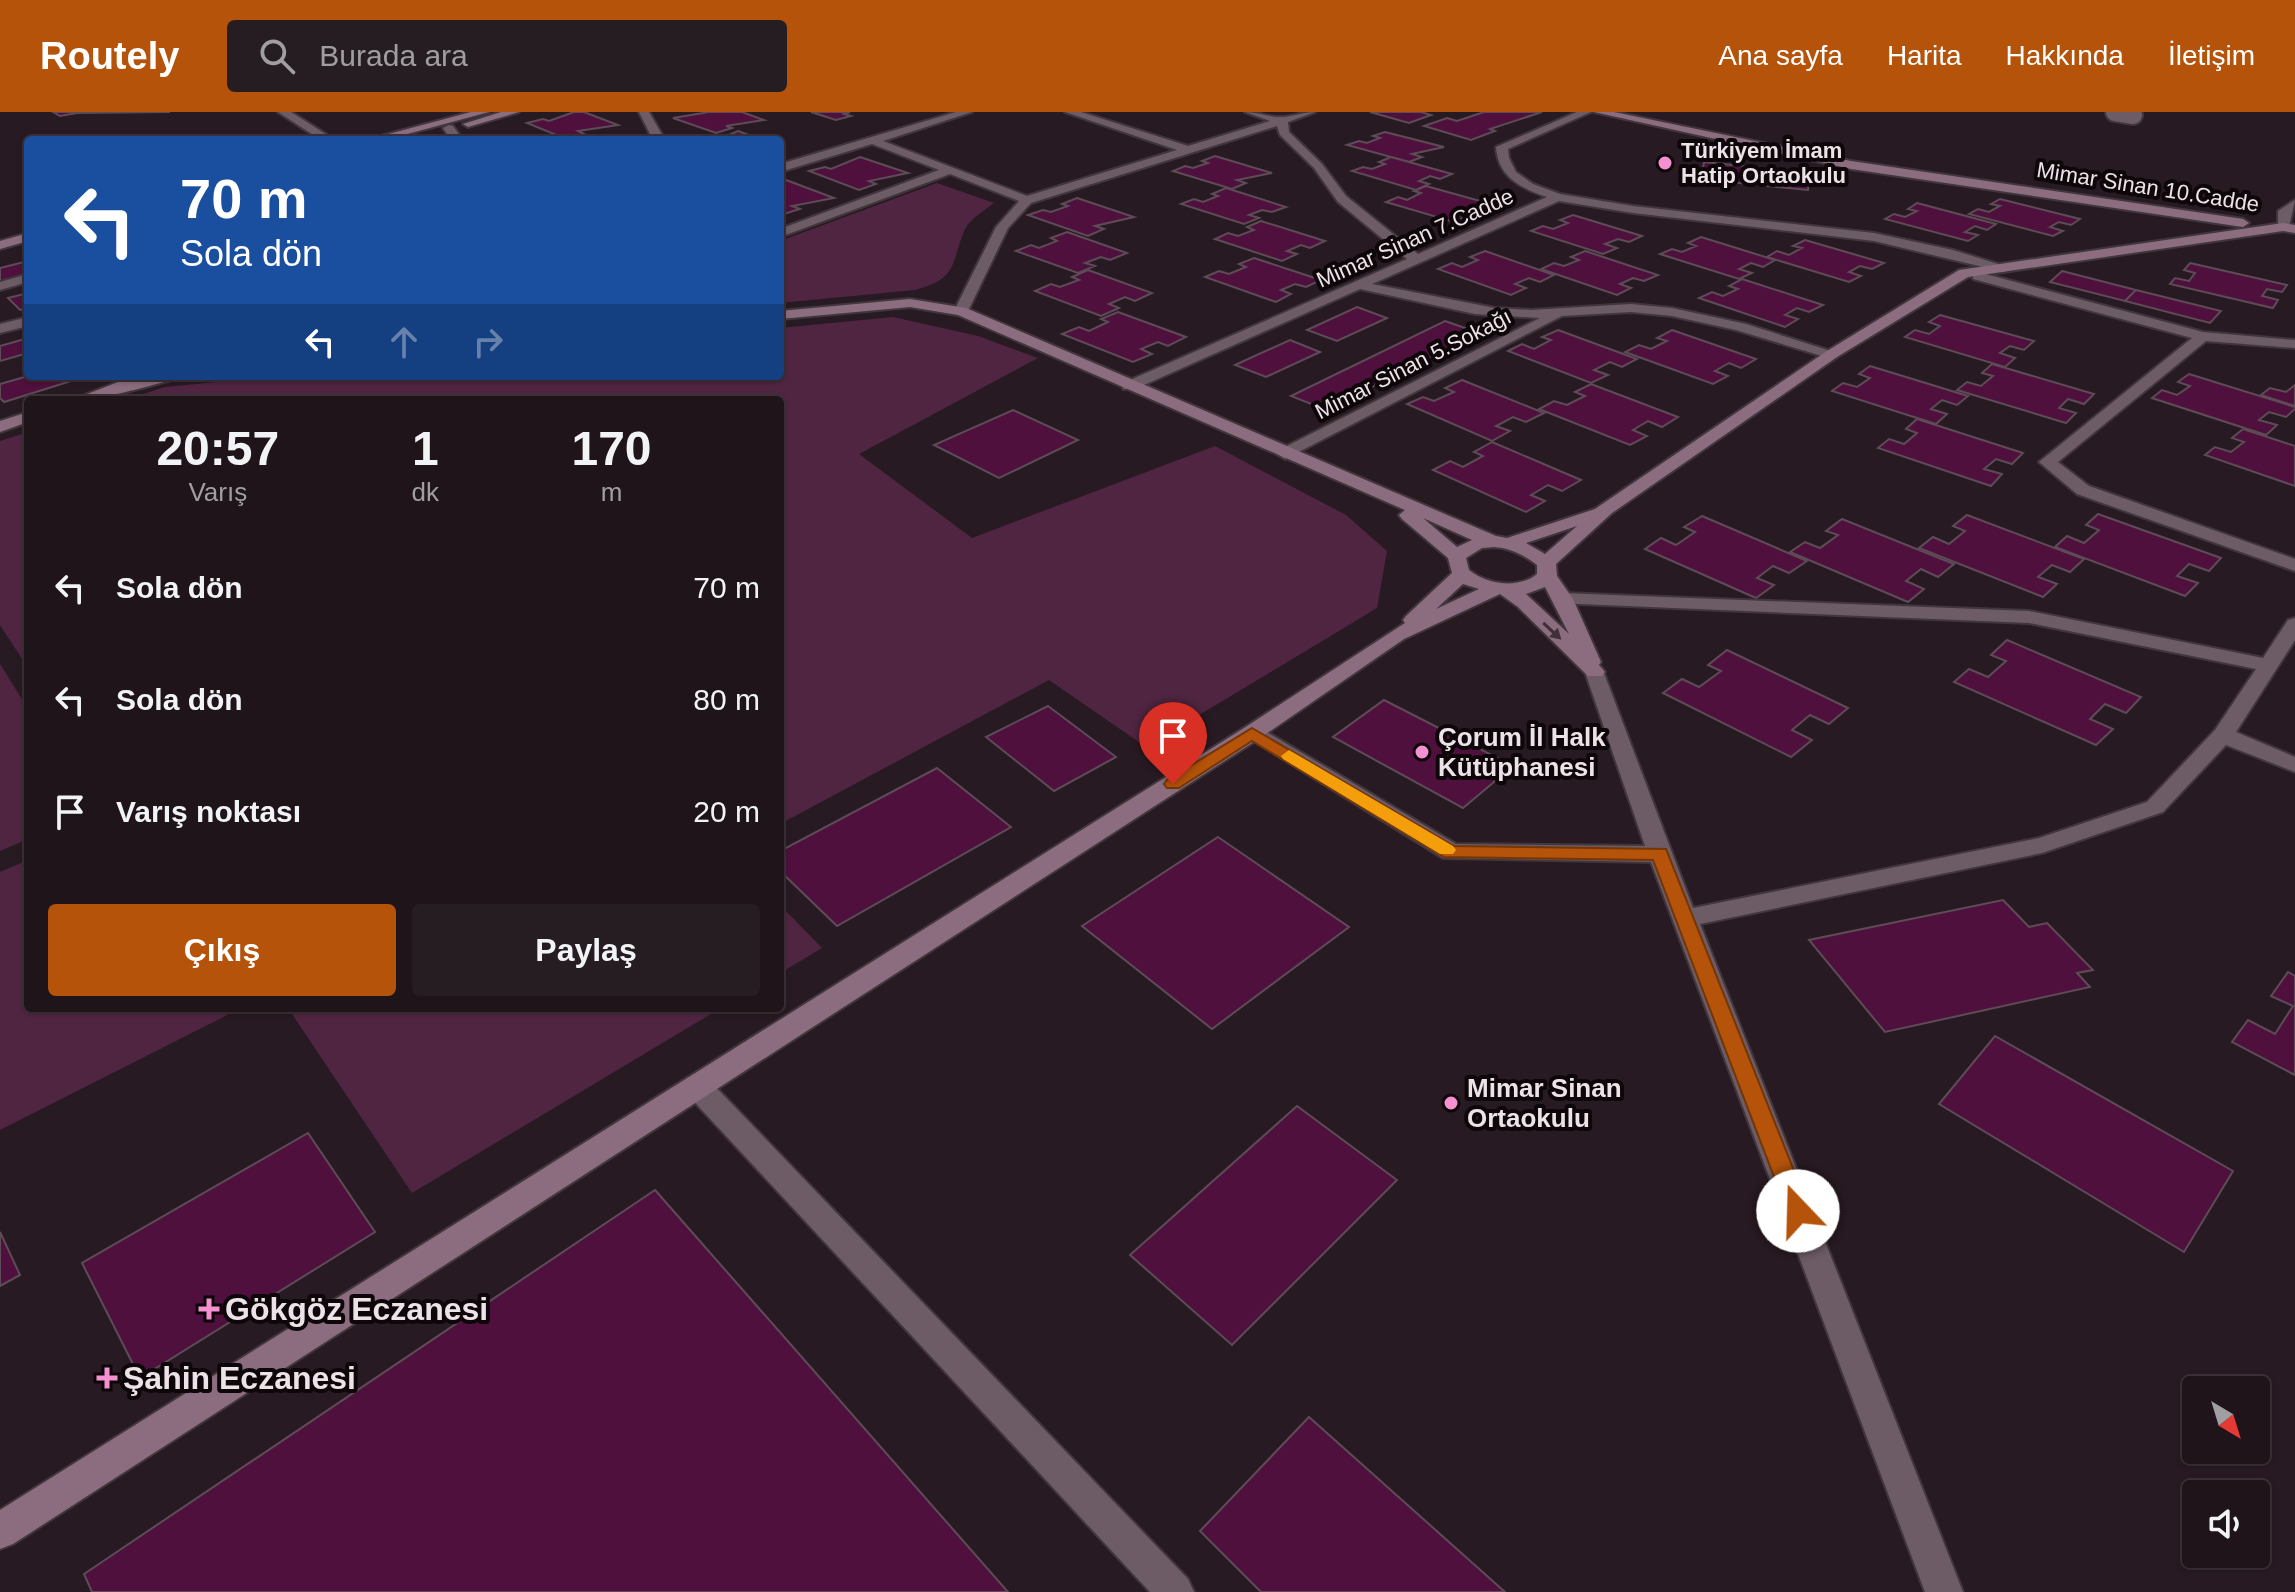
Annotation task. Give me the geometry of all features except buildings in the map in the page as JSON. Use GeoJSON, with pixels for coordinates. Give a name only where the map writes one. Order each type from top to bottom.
{"type":"FeatureCollection","features":[{"type":"Feature","properties":{"kind":"street"},"geometry":{"type":"LineString","coordinates":[[283,112],[322,136]]}},
{"type":"Feature","properties":{"kind":"street"},"geometry":{"type":"LineString","coordinates":[[388,136],[484,112]]}},
{"type":"Feature","properties":{"kind":"street"},"geometry":{"type":"LineString","coordinates":[[419,136],[514,112]]}},
{"type":"Feature","properties":{"kind":"street"},"geometry":{"type":"LineString","coordinates":[[644,112],[657,136]]}},
{"type":"Feature","properties":{"kind":"street"},"geometry":{"type":"LineString","coordinates":[[784,167],[874,141],[941,116],[967,112]]}},
{"type":"Feature","properties":{"kind":"street"},"geometry":{"type":"LineString","coordinates":[[1070,112],[1189,150]]}},
{"type":"Feature","properties":{"kind":"street"},"geometry":{"type":"LineString","coordinates":[[1250,112],[1282,121]]}},
{"type":"Feature","properties":{"kind":"street"},"geometry":{"type":"LineString","coordinates":[[961,311],[1002,227],[1027,200],[1310,112]]}},
{"type":"Feature","properties":{"kind":"street","name":"Mimar Sinan 7.Cadde"},"geometry":{"type":"LineString","coordinates":[[1558,197],[1518,181],[1502,157],[1502,147],[1586,112]]}},
{"type":"Feature","properties":{"kind":"street","name":"Mimar Sinan 10.Cadde"},"geometry":{"type":"LineString","coordinates":[[1599,112],[1851,165],[2289,228]]}},
{"type":"Feature","properties":{"kind":"street","name":"Mimar Sinan 10.Cadde"},"geometry":{"type":"LineString","coordinates":[[1640,112],[1821,151],[2159,200],[2289,228]]}},
{"type":"Feature","properties":{"kind":"street"},"geometry":{"type":"LineString","coordinates":[[1282,121],[1284,133],[1318,166],[1342,199],[1416,259]]}},
{"type":"Feature","properties":{"kind":"street"},"geometry":{"type":"LineString","coordinates":[[449,128],[454,136]]}},
{"type":"Feature","properties":{"kind":"street"},"geometry":{"type":"LineString","coordinates":[[874,141],[1027,200]]}},
{"type":"Feature","properties":{"kind":"street"},"geometry":{"type":"LineString","coordinates":[[784,232],[951,170]]}},
{"type":"Feature","properties":{"kind":"street"},"geometry":{"type":"LineString","coordinates":[[1558,197],[1624,211],[1686,219],[1856,234],[2004,268]]}},
{"type":"Feature","properties":{"kind":"street","name":"Mimar Sinan 7.Cadde"},"geometry":{"type":"LineString","coordinates":[[1129,386],[1558,197]]}},
{"type":"Feature","properties":{"kind":"street"},"geometry":{"type":"LineString","coordinates":[[0,1531],[1252,733],[1397,635],[1501,590],[1533,587],[1546,569],[1606,509],[1832,354],[1964,273],[2289,228],[2284,211],[2295,204]]}},
{"type":"Feature","properties":{"kind":"street"},"geometry":{"type":"LineString","coordinates":[[2143,208],[2197,224],[2218,236]]}},
{"type":"Feature","properties":{"kind":"street"},"geometry":{"type":"LineString","coordinates":[[0,235],[24,229]]}},
{"type":"Feature","properties":{"kind":"street"},"geometry":{"type":"LineString","coordinates":[[0,245],[24,238]]}},
{"type":"Feature","properties":{"kind":"street"},"geometry":{"type":"LineString","coordinates":[[1964,273],[2203,336],[2295,344]]}},
{"type":"Feature","properties":{"kind":"street"},"geometry":{"type":"LineString","coordinates":[[0,286],[24,279]]}},
{"type":"Feature","properties":{"kind":"street"},"geometry":{"type":"LineString","coordinates":[[1358,285],[1512,314],[1561,313],[1594,307],[1650,309],[1743,327],[1832,354]]}},
{"type":"Feature","properties":{"kind":"street"},"geometry":{"type":"LineString","coordinates":[[784,315],[910,303],[961,311],[1388,498],[1532,551],[1563,599],[1595,672],[1660,854],[1944,1592]]}},
{"type":"Feature","properties":{"kind":"street","name":"Mimar Sinan 5.Sokağı"},"geometry":{"type":"LineString","coordinates":[[1285,454],[1561,313]]}},
{"type":"Feature","properties":{"kind":"street"},"geometry":{"type":"LineString","coordinates":[[0,329],[24,322]]}},
{"type":"Feature","properties":{"kind":"street"},"geometry":{"type":"LineString","coordinates":[[2203,336],[2048,462],[2083,490],[2295,565]]}},
{"type":"Feature","properties":{"kind":"street"},"geometry":{"type":"LineString","coordinates":[[92,396],[148,380]]}},
{"type":"Feature","properties":{"kind":"street"},"geometry":{"type":"LineString","coordinates":[[0,427],[24,418]]}},
{"type":"Feature","properties":{"kind":"street"},"geometry":{"type":"LineString","coordinates":[[1388,498],[1475,583],[1501,590],[1595,672]]}},
{"type":"Feature","properties":{"kind":"street"},"geometry":{"type":"LineString","coordinates":[[1397,635],[1477,543],[1501,542],[1606,509]]}},
{"type":"Feature","properties":{"kind":"street"},"geometry":{"type":"LineString","coordinates":[[1563,599],[2029,617],[2267,665]]}},
{"type":"Feature","properties":{"kind":"street"},"geometry":{"type":"LineString","coordinates":[[1686,918],[2042,845],[2155,807],[2223,735],[2295,624]]}},
{"type":"Feature","properties":{"kind":"street"},"geometry":{"type":"LineString","coordinates":[[1252,733],[1451,852],[1660,854]]}},
{"type":"Feature","properties":{"kind":"street"},"geometry":{"type":"LineString","coordinates":[[2223,735],[2295,765]]}},
{"type":"Feature","properties":{"kind":"street"},"geometry":{"type":"LineString","coordinates":[[697,1086],[1175,1592]]}},
{"type":"Feature","properties":{"kind":"lane"},"geometry":{"type":"LineString","coordinates":[[2115,112],[2133,115]]}},
{"type":"Feature","properties":{"kind":"shaded area"},"geometry":{"type":"Polygon","coordinates":[[[937,183],[994,203],[967,225],[946,275],[915,290],[784,303],[784,240],[937,183]]]}},
{"type":"Feature","properties":{"kind":"shaded area"},"geometry":{"type":"Polygon","coordinates":[[[893,317],[978,336],[1038,358],[859,454],[972,538],[1215,446],[1346,515],[1387,551],[1377,608],[1146,747],[1049,680],[784,822],[784,396],[137,396],[165,387],[237,380],[784,380],[784,328],[893,317]]]}},
{"type":"Feature","properties":{"kind":"shaded area"},"geometry":{"type":"Polygon","coordinates":[[[24,433],[24,662],[0,625],[0,441],[24,433]]]}},
{"type":"Feature","properties":{"kind":"shaded area"},"geometry":{"type":"Polygon","coordinates":[[[0,664],[24,703],[24,841],[0,851],[0,664]]]}},
{"type":"Feature","properties":{"kind":"shaded area"},"geometry":{"type":"Polygon","coordinates":[[[24,862],[24,1012],[233,1012],[0,1130],[0,872],[24,862]]]}},
{"type":"Feature","properties":{"kind":"shaded area"},"geometry":{"type":"Polygon","coordinates":[[[784,909],[822,948],[784,971],[784,909]]]}},
{"type":"Feature","properties":{"kind":"shaded area"},"geometry":{"type":"Polygon","coordinates":[[[291,1012],[714,1012],[412,1193],[291,1012]]]}},
{"type":"Feature","properties":{"kind":"slow traffic"},"geometry":{"type":"LineString","coordinates":[[1289,756],[1447,850]]}},
{"type":"Feature","properties":{"kind":"place","name":"Türkiyem İmam Hatip Ortaokulu"},"geometry":{"type":"Point","coordinates":[1665,163]}},
{"type":"Feature","properties":{"kind":"place","name":"Çorum İl Halk Kütüphanesi"},"geometry":{"type":"Point","coordinates":[1422,752]}},
{"type":"Feature","properties":{"kind":"place","name":"Mimar Sinan Ortaokulu"},"geometry":{"type":"Point","coordinates":[1451,1103]}},
{"type":"Feature","properties":{"kind":"place","name":"Gökgöz Eczanesi"},"geometry":{"type":"Point","coordinates":[209,1309]}},
{"type":"Feature","properties":{"kind":"place","name":"Şahin Eczanesi"},"geometry":{"type":"Point","coordinates":[107,1378]}},
{"type":"Feature","properties":{"kind":"route"},"geometry":{"type":"LineString","coordinates":[[1173,784],[1252,733],[1451,852],[1660,854],[1798,1211]]}}]}
